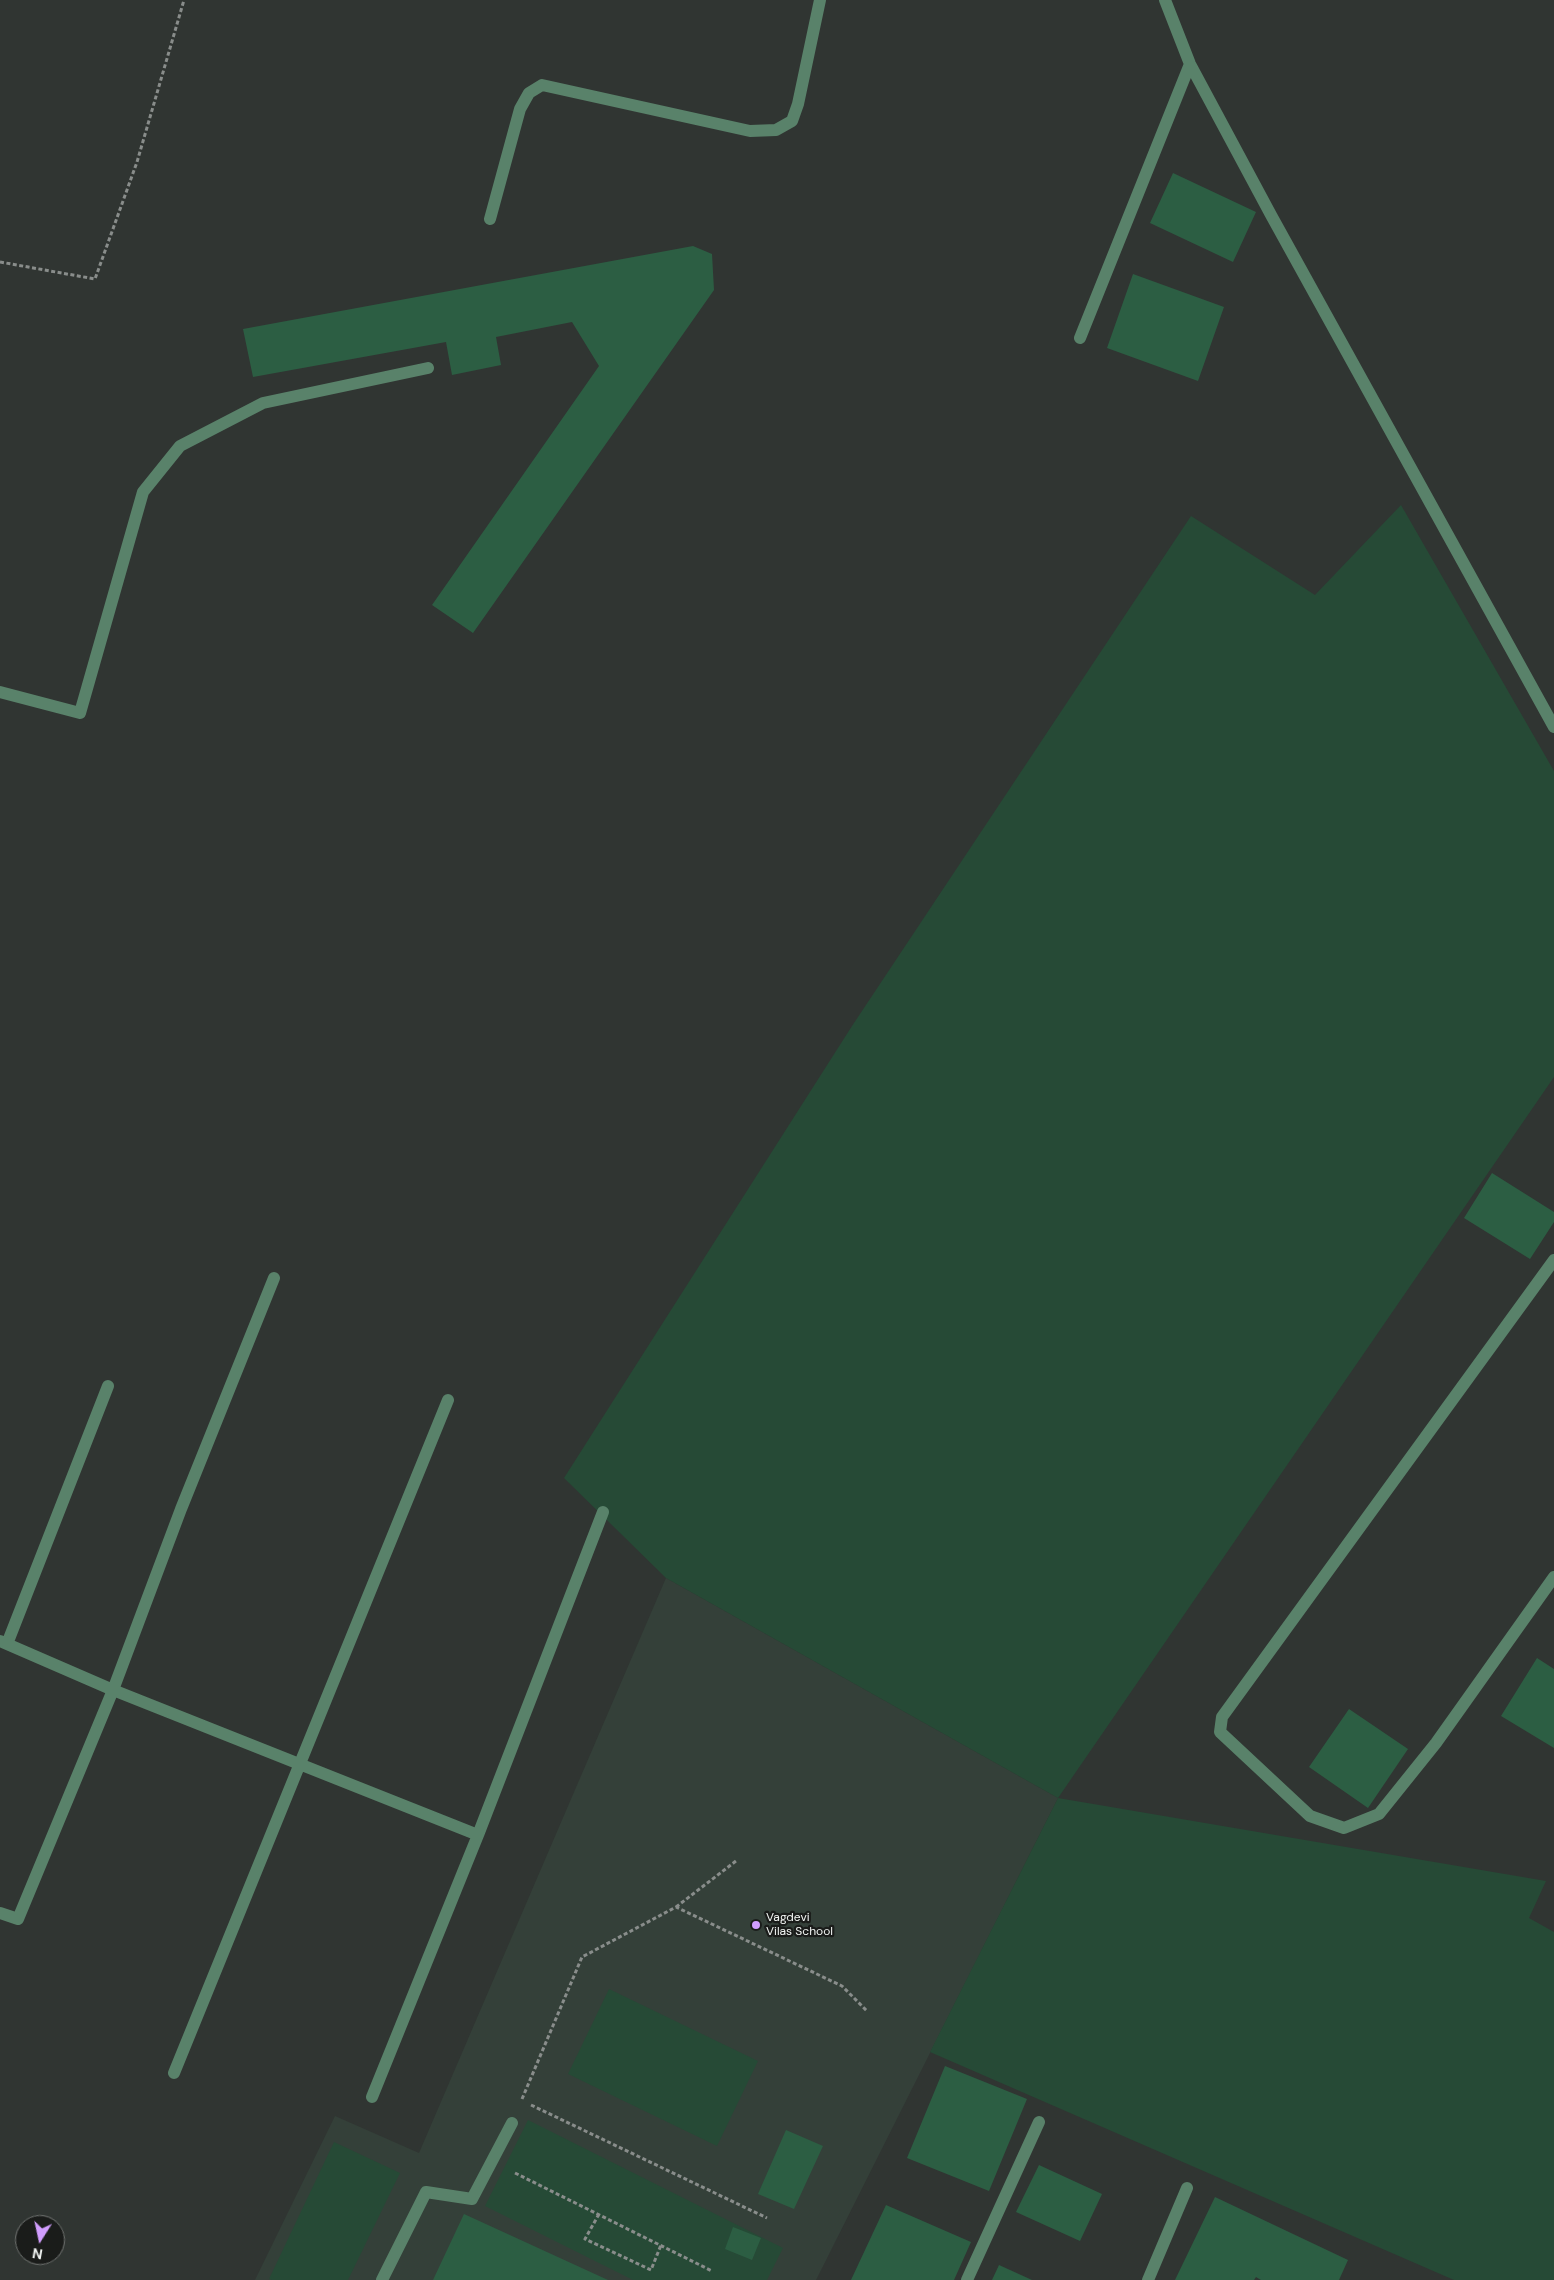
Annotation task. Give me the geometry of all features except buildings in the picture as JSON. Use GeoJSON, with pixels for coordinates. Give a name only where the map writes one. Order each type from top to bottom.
{"type":"FeatureCollection","features":[{"type":"Feature","properties":{"kind":"street"},"geometry":{"type":"LineString","coordinates":[[490,219],[520,109],[529,93],[542,85],[750,131],[776,130],[792,121],[798,104],[820,0]]}},
{"type":"Feature","properties":{"kind":"street"},"geometry":{"type":"LineString","coordinates":[[1165,0],[1190,64],[1271,215],[1554,727]]}},
{"type":"Feature","properties":{"kind":"street"},"geometry":{"type":"LineString","coordinates":[[1080,338],[1190,64]]}},
{"type":"Feature","properties":{"kind":"street"},"geometry":{"type":"LineString","coordinates":[[0,692],[80,713],[144,492],[180,446],[263,403],[428,368]]}},
{"type":"Feature","properties":{"kind":"street"},"geometry":{"type":"LineString","coordinates":[[1554,1260],[1222,1717],[1220,1732],[1310,1816],[1344,1828],[1379,1814],[1436,1743],[1554,1578]]}},
{"type":"Feature","properties":{"kind":"street"},"geometry":{"type":"LineString","coordinates":[[0,1913],[18,1919],[113,1690],[181,1509],[274,1278]]}},
{"type":"Feature","properties":{"kind":"street"},"geometry":{"type":"LineString","coordinates":[[108,1386],[4,1643],[113,1690],[478,1835]]}},
{"type":"Feature","properties":{"kind":"street"},"geometry":{"type":"LineString","coordinates":[[174,2072],[448,1400]]}},
{"type":"Feature","properties":{"kind":"street"},"geometry":{"type":"LineString","coordinates":[[372,2097],[478,1835],[603,1512]]}},
{"type":"Feature","properties":{"kind":"street"},"geometry":{"type":"LineString","coordinates":[[967,2280],[1038,2122]]}},
{"type":"Feature","properties":{"kind":"street"},"geometry":{"type":"LineString","coordinates":[[382,2280],[426,2192],[472,2199],[512,2123]]}},
{"type":"Feature","properties":{"kind":"street"},"geometry":{"type":"LineString","coordinates":[[1148,2280],[1187,2188]]}},
{"type":"Feature","properties":{"kind":"path"},"geometry":{"type":"LineString","coordinates":[[0,262],[95,279],[137,162],[184,0]]}},
{"type":"Feature","properties":{"kind":"path"},"geometry":{"type":"LineString","coordinates":[[736,1862],[676,1907],[582,1957],[521,2100],[767,2218]]}},
{"type":"Feature","properties":{"kind":"path"},"geometry":{"type":"LineString","coordinates":[[676,1907],[842,1986],[867,2011]]}},
{"type":"Feature","properties":{"kind":"path"},"geometry":{"type":"LineString","coordinates":[[492,2161],[712,2271]]}},
{"type":"Feature","properties":{"kind":"path"},"geometry":{"type":"LineString","coordinates":[[598,2214],[585,2240],[651,2270],[661,2245]]}},
{"type":"Feature","properties":{"kind":"shaded area","name":"Vagdevi Vilas School"},"geometry":{"type":"Polygon","coordinates":[[[666,1578],[1058,1798],[816,2280],[255,2280],[335,2116],[419,2153],[666,1578]]]}},
{"type":"Feature","properties":{"kind":"green space"},"geometry":{"type":"Polygon","coordinates":[[[1401,505],[1554,771],[1554,1077],[1058,1798],[666,1578],[564,1478],[852,1026],[1191,516],[1315,595],[1401,505]]]}},
{"type":"Feature","properties":{"kind":"green space"},"geometry":{"type":"Polygon","coordinates":[[[1058,1798],[1546,1881],[1529,1918],[1554,1932],[1554,2280],[1454,2280],[930,2052],[1058,1798]]]}},
{"type":"Feature","properties":{"kind":"green space"},"geometry":{"type":"Polygon","coordinates":[[[609,1989],[758,2061],[717,2146],[568,2074],[609,1989]]]}},
{"type":"Feature","properties":{"kind":"green space"},"geometry":{"type":"Polygon","coordinates":[[[528,2120],[783,2248],[767,2280],[633,2280],[485,2206],[528,2120]]]}},
{"type":"Feature","properties":{"kind":"green space"},"geometry":{"type":"Polygon","coordinates":[[[334,2142],[400,2173],[348,2280],[269,2279],[334,2142]]]}},
{"type":"Feature","properties":{"kind":"place","name":"Vagdevi Vilas School"},"geometry":{"type":"Point","coordinates":[756,1925]}}]}
